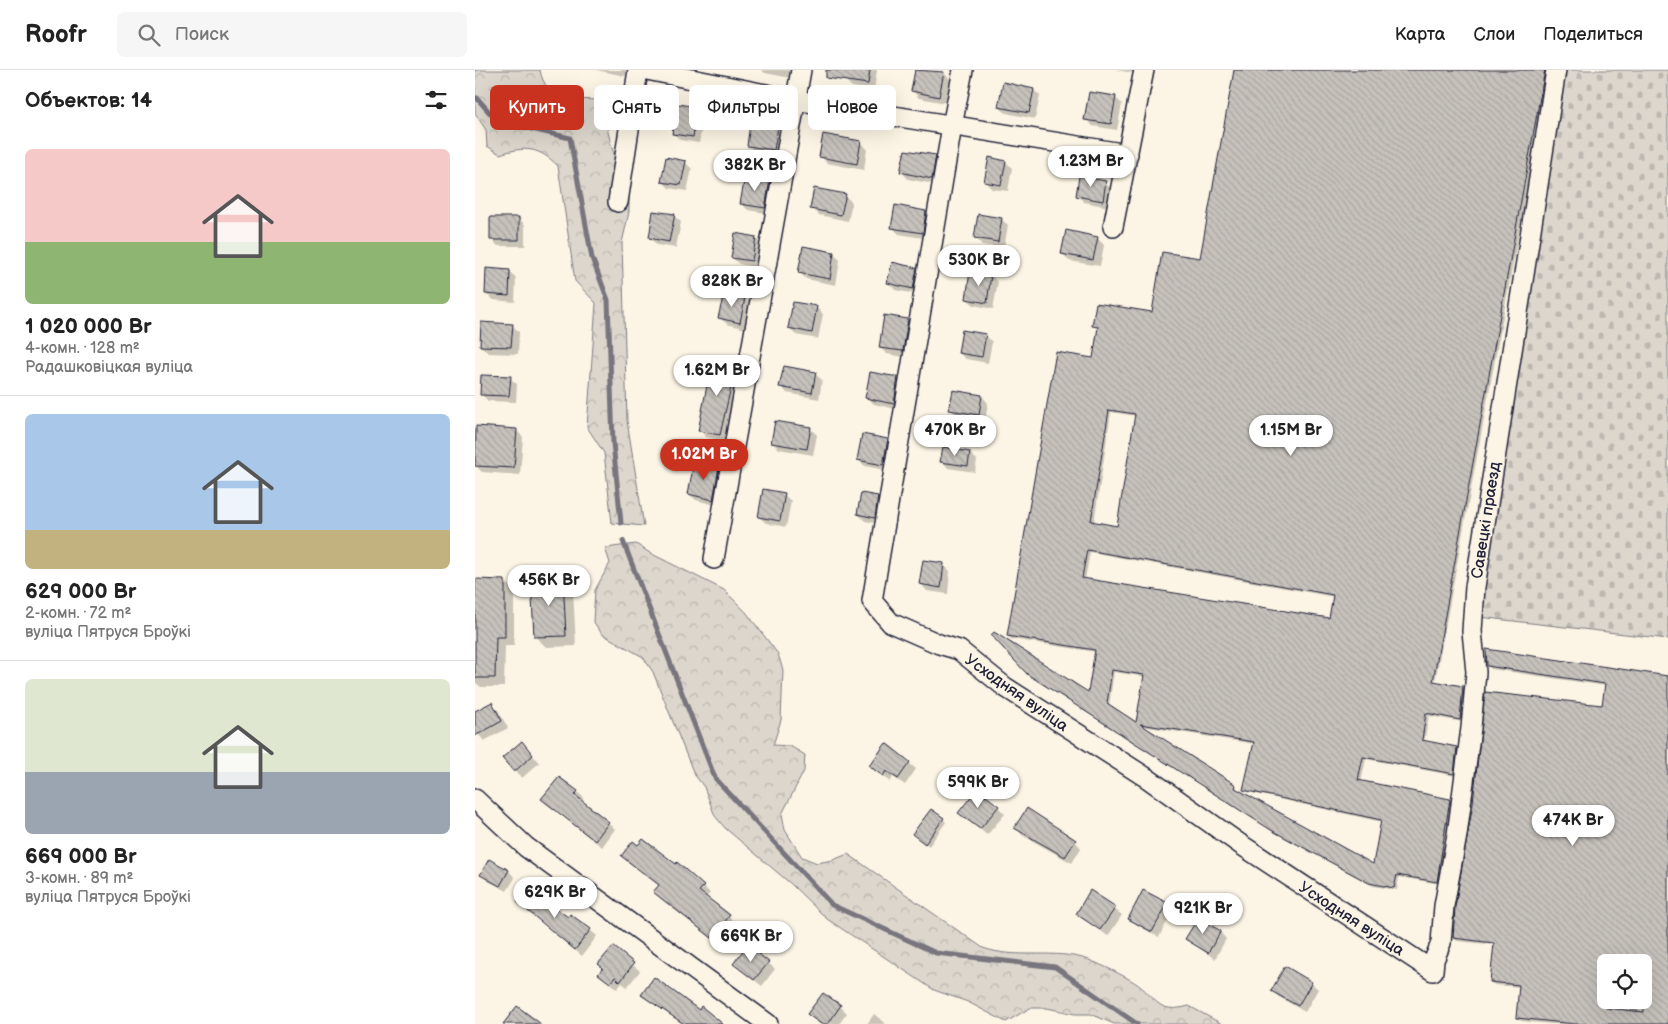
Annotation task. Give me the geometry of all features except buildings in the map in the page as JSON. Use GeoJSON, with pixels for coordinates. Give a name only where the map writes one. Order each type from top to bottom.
{"type":"FeatureCollection","features":[{"type":"Feature","properties":{"kind":"street"},"geometry":{"type":"LineString","coordinates":[[618,202],[638,70]]}},
{"type":"Feature","properties":{"kind":"street"},"geometry":{"type":"LineString","coordinates":[[647,70],[721,85]]}},
{"type":"Feature","properties":{"kind":"street"},"geometry":{"type":"LineString","coordinates":[[798,85],[801,70]]}},
{"type":"Feature","properties":{"kind":"street","name":"Усходняя вуліца"},"geometry":{"type":"LineString","coordinates":[[963,70],[872,601],[891,623],[939,644],[959,650],[1005,687],[1147,778],[1240,844],[1433,971]]}},
{"type":"Feature","properties":{"kind":"street"},"geometry":{"type":"LineString","coordinates":[[1113,227],[1144,70]]}},
{"type":"Feature","properties":{"kind":"street","name":"Савецкі праезд"},"geometry":{"type":"LineString","coordinates":[[1433,971],[1434,960],[1441,943],[1444,906],[1449,892],[1471,728],[1476,672],[1471,631],[1475,587],[1555,70]]}},
{"type":"Feature","properties":{"kind":"street"},"geometry":{"type":"LineString","coordinates":[[798,100],[1128,154]]}},
{"type":"Feature","properties":{"kind":"street"},"geometry":{"type":"LineString","coordinates":[[714,559],[790,130]]}},
{"type":"Feature","properties":{"kind":"street"},"geometry":{"type":"LineString","coordinates":[[475,799],[525,847],[768,1024]]}},
{"type":"Feature","properties":{"kind":"green space"},"geometry":{"type":"Polygon","coordinates":[[[475,70],[540,70],[546,85],[490,85],[490,130],[584,130],[584,99],[594,100],[594,130],[608,130],[629,195],[629,212],[622,243],[627,421],[644,526],[612,523],[604,453],[587,427],[596,303],[575,281],[558,166],[544,155],[531,150],[524,149],[500,154],[487,146],[486,130],[475,113],[475,70]]]}},
{"type":"Feature","properties":{"kind":"green space"},"geometry":{"type":"Polygon","coordinates":[[[1564,70],[1668,70],[1668,639],[1479,617],[1564,70]]]}},
{"type":"Feature","properties":{"kind":"green space"},"geometry":{"type":"Polygon","coordinates":[[[636,544],[724,590],[746,612],[778,654],[783,670],[781,720],[773,745],[790,746],[805,755],[804,771],[782,814],[785,830],[802,857],[817,863],[833,860],[848,854],[983,948],[1009,953],[1063,955],[1089,960],[1134,982],[1163,1006],[1178,1008],[1189,1006],[1222,1024],[1114,1024],[1091,1014],[1075,1014],[1047,1008],[1030,1008],[1006,1022],[968,1002],[934,990],[827,919],[791,884],[725,828],[715,816],[704,787],[694,774],[653,672],[643,657],[602,634],[593,621],[595,590],[610,563],[605,548],[636,544]]]}},
{"type":"Feature","properties":{"kind":"waterway"},"geometry":{"type":"LineString","coordinates":[[477,98],[497,121],[570,138],[592,258],[608,300],[613,443],[621,523]]}},
{"type":"Feature","properties":{"kind":"waterway"},"geometry":{"type":"LineString","coordinates":[[623,541],[715,778],[832,905],[936,953],[1055,967],[1137,1024]]}}]}
